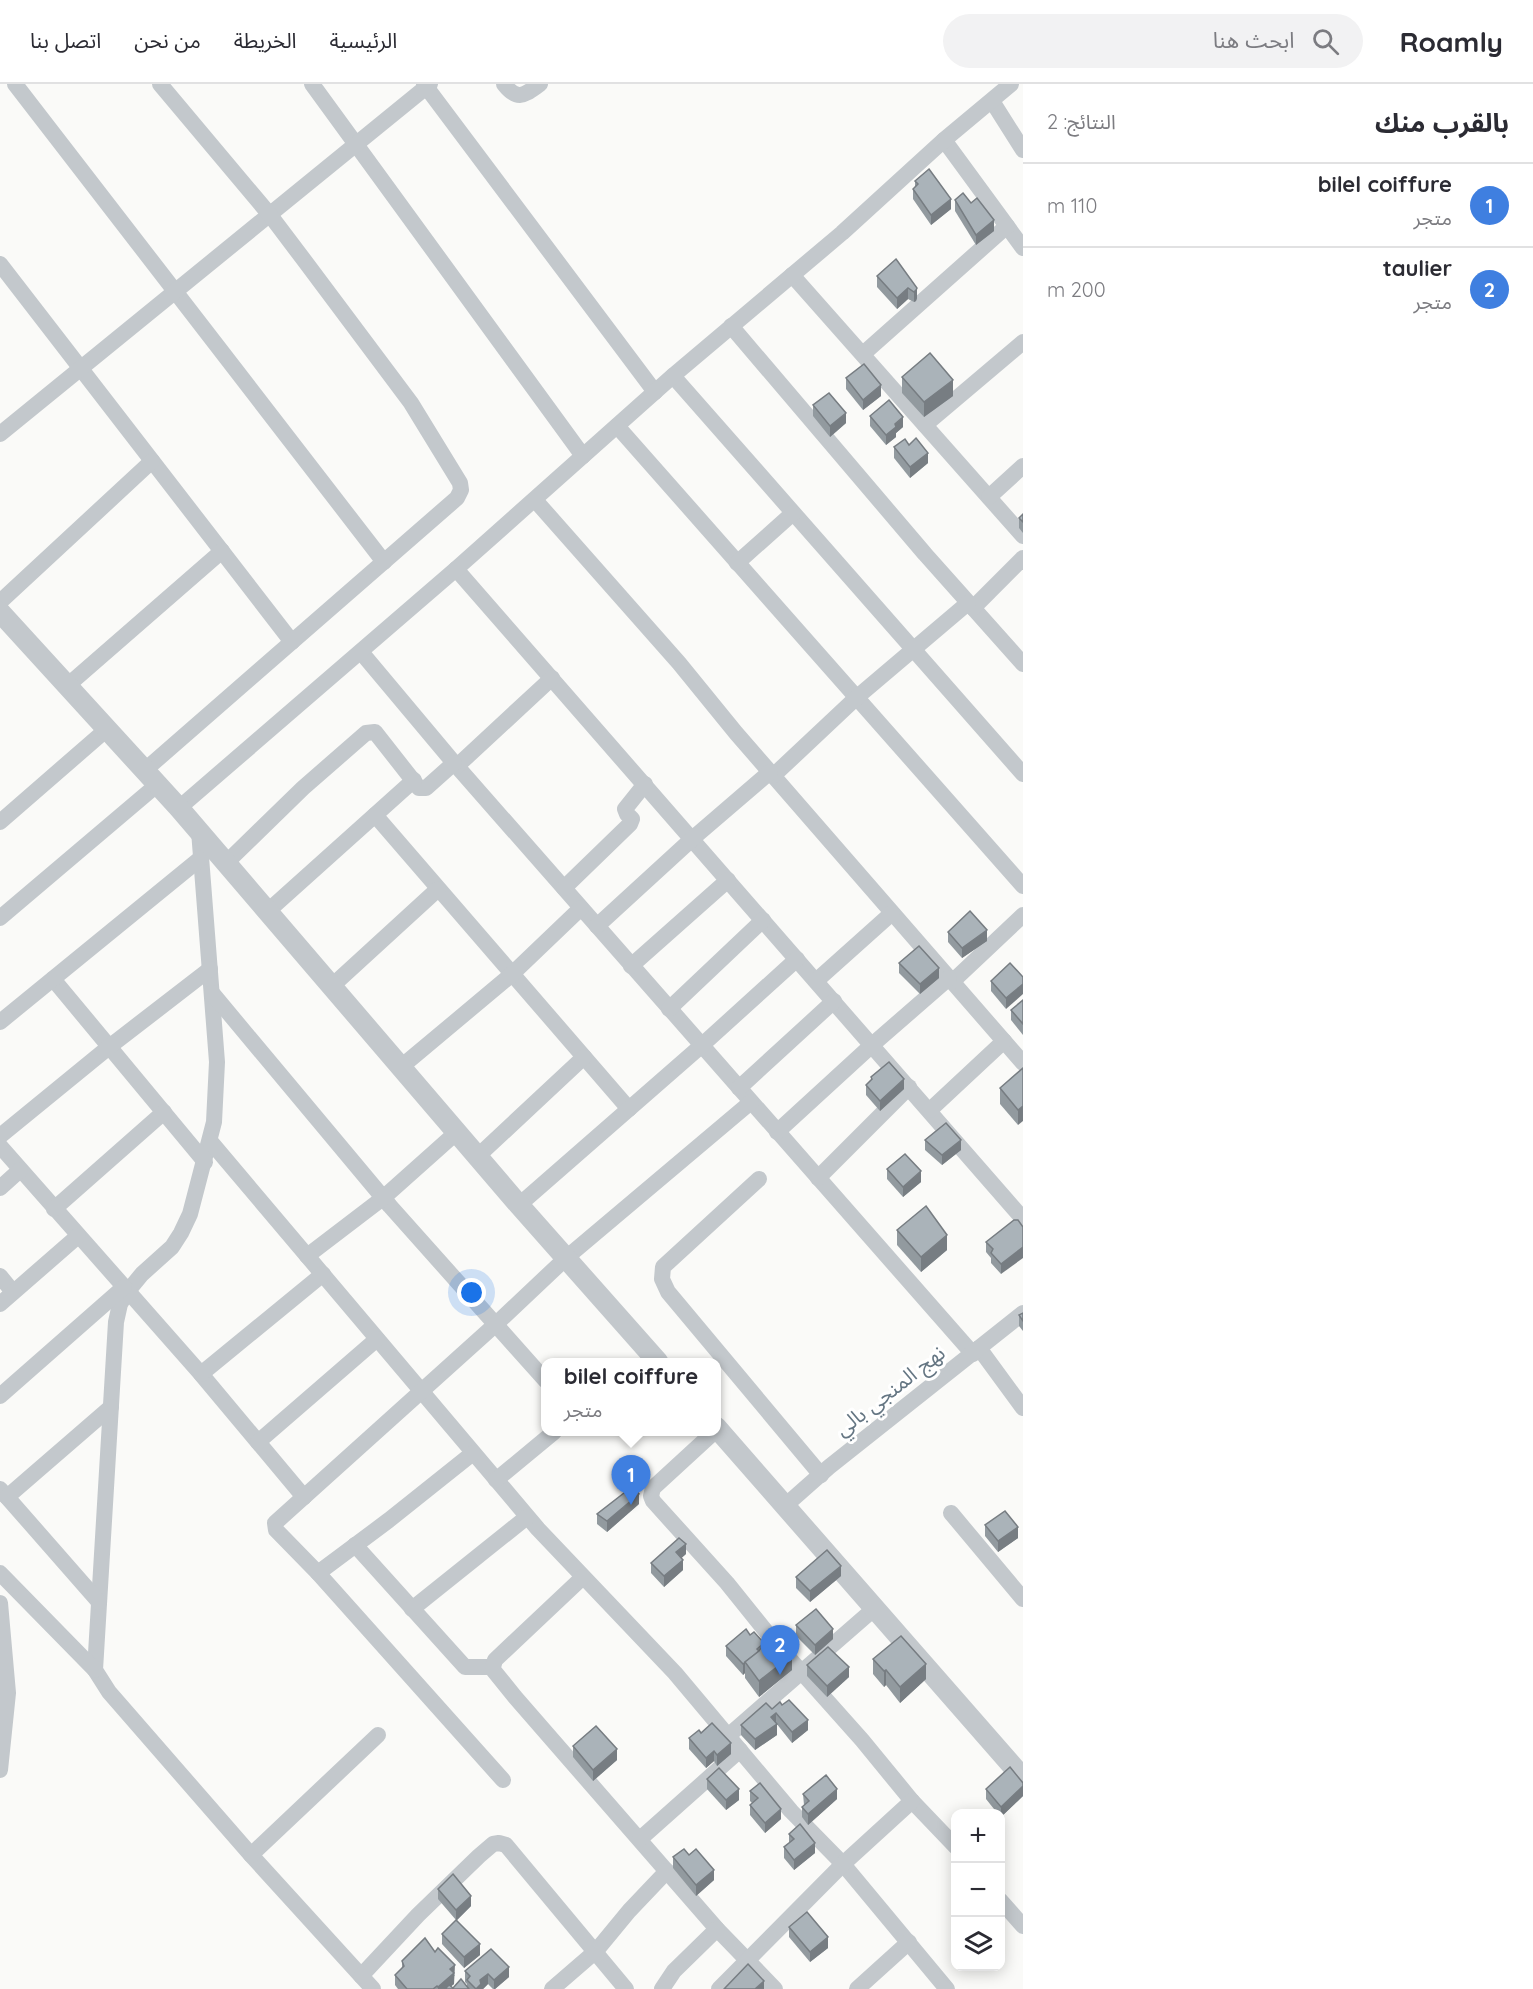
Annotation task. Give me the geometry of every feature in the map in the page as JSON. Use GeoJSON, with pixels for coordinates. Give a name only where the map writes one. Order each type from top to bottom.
{"type":"FeatureCollection","features":[{"type":"Feature","properties":{"kind":"street"},"geometry":{"type":"LineString","coordinates":[[15,84],[384,562]]}},
{"type":"Feature","properties":{"kind":"street"},"geometry":{"type":"LineString","coordinates":[[0,918],[292,642],[457,498],[461,490],[460,483],[411,403],[270,214],[160,84]]}},
{"type":"Feature","properties":{"kind":"street"},"geometry":{"type":"LineString","coordinates":[[312,84],[583,456]]}},
{"type":"Feature","properties":{"kind":"street"},"geometry":{"type":"LineString","coordinates":[[504,84],[512,94],[519,96],[540,84]]}},
{"type":"Feature","properties":{"kind":"street"},"geometry":{"type":"LineString","coordinates":[[179,808],[1011,84]]}},
{"type":"Feature","properties":{"kind":"street"},"geometry":{"type":"LineString","coordinates":[[0,434],[427,85],[655,392]]}},
{"type":"Feature","properties":{"kind":"street"},"geometry":{"type":"LineString","coordinates":[[992,100],[1023,150]]}},
{"type":"Feature","properties":{"kind":"street"},"geometry":{"type":"LineString","coordinates":[[944,140],[1023,248]]}},
{"type":"Feature","properties":{"kind":"street"},"geometry":{"type":"LineString","coordinates":[[863,354],[1007,226]]}},
{"type":"Feature","properties":{"kind":"street"},"geometry":{"type":"LineString","coordinates":[[0,264],[292,642]]}},
{"type":"Feature","properties":{"kind":"street"},"geometry":{"type":"LineString","coordinates":[[792,275],[1023,536]]}},
{"type":"Feature","properties":{"kind":"street"},"geometry":{"type":"LineString","coordinates":[[731,326],[1023,664]]}},
{"type":"Feature","properties":{"kind":"street"},"geometry":{"type":"LineString","coordinates":[[925,425],[1023,342]]}},
{"type":"Feature","properties":{"kind":"street"},"geometry":{"type":"LineString","coordinates":[[673,376],[1023,774]]}},
{"type":"Feature","properties":{"kind":"street"},"geometry":{"type":"LineString","coordinates":[[617,426],[1023,886]]}},
{"type":"Feature","properties":{"kind":"street"},"geometry":{"type":"LineString","coordinates":[[0,602],[152,461]]}},
{"type":"Feature","properties":{"kind":"street"},"geometry":{"type":"LineString","coordinates":[[989,497],[1023,466]]}},
{"type":"Feature","properties":{"kind":"street"},"geometry":{"type":"LineString","coordinates":[[535,500],[679,663],[771,774],[1023,1063]]}},
{"type":"Feature","properties":{"kind":"street"},"geometry":{"type":"LineString","coordinates":[[737,563],[794,513]]}},
{"type":"Feature","properties":{"kind":"street"},"geometry":{"type":"LineString","coordinates":[[67,686],[222,551]]}},
{"type":"Feature","properties":{"kind":"street"},"geometry":{"type":"LineString","coordinates":[[597,926],[692,838],[771,774],[856,698],[970,605],[1023,558]]}},
{"type":"Feature","properties":{"kind":"street"},"geometry":{"type":"LineString","coordinates":[[456,569],[1023,1219]]}},
{"type":"Feature","properties":{"kind":"street"},"geometry":{"type":"LineString","coordinates":[[0,612],[179,808],[649,1358]]}},
{"type":"Feature","properties":{"kind":"street"},"geometry":{"type":"LineString","coordinates":[[361,652],[580,908],[818,1178],[976,1351],[1023,1408]]}},
{"type":"Feature","properties":{"kind":"street"},"geometry":{"type":"LineString","coordinates":[[226,863],[303,788],[366,733],[375,732],[419,788],[426,788],[456,765],[552,678]]}},
{"type":"Feature","properties":{"kind":"street"},"geometry":{"type":"LineString","coordinates":[[0,822],[107,729]]}},
{"type":"Feature","properties":{"kind":"street"},"geometry":{"type":"LineString","coordinates":[[268,911],[414,780]]}},
{"type":"Feature","properties":{"kind":"street"},"geometry":{"type":"LineString","coordinates":[[564,888],[630,824],[632,819],[625,809],[645,784]]}},
{"type":"Feature","properties":{"kind":"street"},"geometry":{"type":"LineString","coordinates":[[375,815],[629,1109]]}},
{"type":"Feature","properties":{"kind":"street"},"geometry":{"type":"LineString","coordinates":[[0,1396],[172,1246],[190,1214],[214,1122],[217,1062],[199,831]]}},
{"type":"Feature","properties":{"kind":"street"},"geometry":{"type":"LineString","coordinates":[[0,1022],[201,858]]}},
{"type":"Feature","properties":{"kind":"street"},"geometry":{"type":"LineString","coordinates":[[631,966],[728,880]]}},
{"type":"Feature","properties":{"kind":"street"},"geometry":{"type":"LineString","coordinates":[[332,986],[438,889]]}},
{"type":"Feature","properties":{"kind":"street"},"geometry":{"type":"LineString","coordinates":[[401,1067],[511,975],[580,908]]}},
{"type":"Feature","properties":{"kind":"street"},"geometry":{"type":"LineString","coordinates":[[816,981],[892,913]]}},
{"type":"Feature","properties":{"kind":"street"},"geometry":{"type":"LineString","coordinates":[[777,1132],[872,1045],[951,980],[1023,915]]}},
{"type":"Feature","properties":{"kind":"street"},"geometry":{"type":"LineString","coordinates":[[669,1009],[763,920]]}},
{"type":"Feature","properties":{"kind":"street"},"geometry":{"type":"LineString","coordinates":[[519,1205],[797,959]]}},
{"type":"Feature","properties":{"kind":"street"},"geometry":{"type":"LineString","coordinates":[[0,1136],[109,1047],[210,969]]}},
{"type":"Feature","properties":{"kind":"street"},"geometry":{"type":"LineString","coordinates":[[53,979],[205,1162]]}},
{"type":"Feature","properties":{"kind":"street"},"geometry":{"type":"LineString","coordinates":[[212,993],[383,1198],[541,1375]]}},
{"type":"Feature","properties":{"kind":"street"},"geometry":{"type":"LineString","coordinates":[[739,1088],[834,1001]]}},
{"type":"Feature","properties":{"kind":"street"},"geometry":{"type":"LineString","coordinates":[[930,1110],[1004,1041]]}},
{"type":"Feature","properties":{"kind":"street"},"geometry":{"type":"LineString","coordinates":[[478,1156],[584,1058]]}},
{"type":"Feature","properties":{"kind":"street"},"geometry":{"type":"LineString","coordinates":[[818,1178],[909,1087]]}},
{"type":"Feature","properties":{"kind":"street"},"geometry":{"type":"LineString","coordinates":[[503,1779],[318,1573],[276,1530],[275,1523],[566,1258],[751,1102]]}},
{"type":"Feature","properties":{"kind":"street"},"geometry":{"type":"LineString","coordinates":[[54,1209],[164,1112]]}},
{"type":"Feature","properties":{"kind":"street"},"geometry":{"type":"LineString","coordinates":[[307,1256],[383,1198],[457,1132]]}},
{"type":"Feature","properties":{"kind":"street"},"geometry":{"type":"LineString","coordinates":[[210,1141],[527,1517],[675,1673],[791,1811],[843,1864],[947,1989]]}},
{"type":"Feature","properties":{"kind":"street"},"geometry":{"type":"LineString","coordinates":[[0,1146],[201,1374],[304,1497]]}},
{"type":"Feature","properties":{"kind":"street"},"geometry":{"type":"LineString","coordinates":[[0,1188],[20,1170]]}},
{"type":"Feature","properties":{"kind":"street"},"geometry":{"type":"LineString","coordinates":[[759,1179],[663,1267],[662,1279],[668,1292],[821,1474]]}},
{"type":"Feature","properties":{"kind":"street"},"geometry":{"type":"LineString","coordinates":[[0,1304],[78,1236]]}},
{"type":"Feature","properties":{"kind":"street"},"geometry":{"type":"LineString","coordinates":[[201,1374],[322,1274]]}},
{"type":"Feature","properties":{"kind":"street"},"geometry":{"type":"LineString","coordinates":[[0,1276],[13,1292]]}},
{"type":"Feature","properties":{"kind":"street"},"geometry":{"type":"LineString","coordinates":[[95,1670],[116,1322],[126,1288]]}},
{"type":"Feature","properties":{"kind":"street","name":"نهج المنجي بالي"},"geometry":{"type":"LineString","coordinates":[[786,1505],[821,1474],[1023,1312]]}},
{"type":"Feature","properties":{"kind":"street"},"geometry":{"type":"LineString","coordinates":[[258,1442],[377,1339]]}},
{"type":"Feature","properties":{"kind":"street"},"geometry":{"type":"LineString","coordinates":[[99,1602],[4,1493],[111,1407]]}},
{"type":"Feature","properties":{"kind":"street"},"geometry":{"type":"LineString","coordinates":[[721,1434],[786,1505],[1023,1778]]}},
{"type":"Feature","properties":{"kind":"street"},"geometry":{"type":"LineString","coordinates":[[496,1480],[548,1436]]}},
{"type":"Feature","properties":{"kind":"street"},"geometry":{"type":"LineString","coordinates":[[709,1436],[653,1488],[651,1496],[653,1502],[727,1583],[772,1639],[862,1740],[912,1801],[951,1842]]}},
{"type":"Feature","properties":{"kind":"street"},"geometry":{"type":"LineString","coordinates":[[318,1573],[473,1453]]}},
{"type":"Feature","properties":{"kind":"street"},"geometry":{"type":"LineString","coordinates":[[951,1513],[1023,1599]]}},
{"type":"Feature","properties":{"kind":"street"},"geometry":{"type":"LineString","coordinates":[[412,1609],[527,1517]]}},
{"type":"Feature","properties":{"kind":"street"},"geometry":{"type":"LineString","coordinates":[[355,1545],[465,1667],[493,1667]]}},
{"type":"Feature","properties":{"kind":"street"},"geometry":{"type":"LineString","coordinates":[[0,1573],[95,1670],[109,1692],[251,1855],[373,1989]]}},
{"type":"Feature","properties":{"kind":"street"},"geometry":{"type":"LineString","coordinates":[[493,1667],[495,1660],[510,1644],[583,1577]]}},
{"type":"Feature","properties":{"kind":"street"},"geometry":{"type":"LineString","coordinates":[[0,1603],[8,1693],[0,1770]]}},
{"type":"Feature","properties":{"kind":"street"},"geometry":{"type":"LineString","coordinates":[[728,1736],[875,1608]]}},
{"type":"Feature","properties":{"kind":"street"},"geometry":{"type":"LineString","coordinates":[[493,1667],[514,1697],[717,1929],[775,1989]]}},
{"type":"Feature","properties":{"kind":"street"},"geometry":{"type":"LineString","coordinates":[[251,1855],[378,1735]]}},
{"type":"Feature","properties":{"kind":"street"},"geometry":{"type":"LineString","coordinates":[[640,1839],[740,1750]]}},
{"type":"Feature","properties":{"kind":"street"},"geometry":{"type":"LineString","coordinates":[[719,1989],[843,1864],[912,1801]]}},
{"type":"Feature","properties":{"kind":"street"},"geometry":{"type":"LineString","coordinates":[[361,1976],[463,1871],[493,1844],[499,1843],[506,1845],[626,1989]]}},
{"type":"Feature","properties":{"kind":"street"},"geometry":{"type":"LineString","coordinates":[[552,1989],[596,1951],[629,1911],[667,1871]]}},
{"type":"Feature","properties":{"kind":"street"},"geometry":{"type":"LineString","coordinates":[[1005,1906],[1023,1926]]}},
{"type":"Feature","properties":{"kind":"street"},"geometry":{"type":"LineString","coordinates":[[662,1989],[674,1971],[717,1929]]}},
{"type":"Feature","properties":{"kind":"street"},"geometry":{"type":"LineString","coordinates":[[857,1989],[909,1942]]}},
{"type":"Feature","properties":{"kind":"building"},"geometry":{"type":"Polygon","coordinates":[[[929,169],[951,199],[931,215],[913,189],[918,184],[915,181],[929,169]]]}},
{"type":"Feature","properties":{"kind":"building"},"geometry":{"type":"Polygon","coordinates":[[[963,193],[971,203],[977,198],[994,220],[976,235],[955,200],[963,193]]]}},
{"type":"Feature","properties":{"kind":"building"},"geometry":{"type":"Polygon","coordinates":[[[896,259],[917,288],[914,292],[908,288],[897,298],[877,276],[896,259]]]}},
{"type":"Feature","properties":{"kind":"building"},"geometry":{"type":"Polygon","coordinates":[[[930,353],[953,380],[924,402],[902,377],[930,353]]]}},
{"type":"Feature","properties":{"kind":"building"},"geometry":{"type":"Polygon","coordinates":[[[864,364],[881,385],[863,400],[846,378],[864,364]]]}},
{"type":"Feature","properties":{"kind":"building"},"geometry":{"type":"Polygon","coordinates":[[[829,393],[846,413],[830,426],[813,405],[829,393]]]}},
{"type":"Feature","properties":{"kind":"building"},"geometry":{"type":"Polygon","coordinates":[[[889,400],[903,417],[886,435],[870,416],[889,400]]]}},
{"type":"Feature","properties":{"kind":"building"},"geometry":{"type":"Polygon","coordinates":[[[916,438],[928,453],[910,467],[894,447],[905,439],[909,445],[916,438]]]}},
{"type":"Feature","properties":{"kind":"building"},"geometry":{"type":"Polygon","coordinates":[[[970,911],[987,930],[962,948],[948,932],[970,911]]]}},
{"type":"Feature","properties":{"kind":"building"},"geometry":{"type":"Polygon","coordinates":[[[919,946],[939,968],[920,984],[899,963],[919,946]]]}},
{"type":"Feature","properties":{"kind":"building"},"geometry":{"type":"Polygon","coordinates":[[[1010,963],[1023,977],[1023,984],[1006,998],[991,981],[1010,963]]]}},
{"type":"Feature","properties":{"kind":"building"},"geometry":{"type":"Polygon","coordinates":[[[1023,1000],[1023,1024],[1011,1010],[1023,1000]]]}},
{"type":"Feature","properties":{"kind":"building"},"geometry":{"type":"Polygon","coordinates":[[[889,1062],[904,1079],[880,1101],[866,1085],[872,1079],[871,1077],[889,1062]]]}},
{"type":"Feature","properties":{"kind":"building"},"geometry":{"type":"Polygon","coordinates":[[[1023,1068],[1023,1106],[1018,1110],[1000,1088],[1023,1068]]]}},
{"type":"Feature","properties":{"kind":"building"},"geometry":{"type":"Polygon","coordinates":[[[946,1123],[961,1140],[942,1155],[925,1140],[946,1123]]]}},
{"type":"Feature","properties":{"kind":"building"},"geometry":{"type":"Polygon","coordinates":[[[905,1154],[921,1171],[903,1187],[887,1169],[905,1154]]]}},
{"type":"Feature","properties":{"kind":"building"},"geometry":{"type":"Polygon","coordinates":[[[926,1206],[947,1235],[921,1257],[897,1230],[926,1206]]]}},
{"type":"Feature","properties":{"kind":"building"},"geometry":{"type":"Polygon","coordinates":[[[1014,1220],[1018,1220],[1023,1227],[1023,1247],[1001,1264],[991,1253],[993,1249],[986,1242],[1014,1220]]]}},
{"type":"Feature","properties":{"kind":"building"},"geometry":{"type":"Polygon","coordinates":[[[633,1486],[639,1494],[607,1521],[597,1514],[633,1486]]]}},
{"type":"Feature","properties":{"kind":"building"},"geometry":{"type":"Polygon","coordinates":[[[1005,1511],[1018,1527],[998,1541],[985,1525],[1005,1511]]]}},
{"type":"Feature","properties":{"kind":"building"},"geometry":{"type":"Polygon","coordinates":[[[679,1538],[686,1544],[676,1552],[683,1560],[664,1576],[651,1563],[679,1538]]]}},
{"type":"Feature","properties":{"kind":"building"},"geometry":{"type":"Polygon","coordinates":[[[827,1550],[841,1566],[810,1591],[796,1577],[827,1550]]]}},
{"type":"Feature","properties":{"kind":"building"},"geometry":{"type":"Polygon","coordinates":[[[816,1609],[833,1629],[815,1645],[796,1625],[816,1609]]]}},
{"type":"Feature","properties":{"kind":"building"},"geometry":{"type":"Polygon","coordinates":[[[746,1629],[750,1635],[754,1632],[764,1643],[757,1649],[759,1651],[743,1664],[726,1646],[746,1629]]]}},
{"type":"Feature","properties":{"kind":"building"},"geometry":{"type":"Polygon","coordinates":[[[770,1633],[792,1655],[759,1681],[745,1662],[759,1651],[770,1633]]]}},
{"type":"Feature","properties":{"kind":"building"},"geometry":{"type":"Polygon","coordinates":[[[901,1636],[926,1664],[900,1687],[873,1659],[901,1636]]]}},
{"type":"Feature","properties":{"kind":"building"},"geometry":{"type":"Polygon","coordinates":[[[828,1647],[849,1667],[827,1686],[807,1665],[828,1647]]]}},
{"type":"Feature","properties":{"kind":"building"},"geometry":{"type":"Polygon","coordinates":[[[789,1700],[808,1720],[792,1732],[776,1713],[771,1717],[777,1724],[755,1739],[741,1725],[766,1703],[772,1709],[780,1702],[782,1705],[789,1700]]]}},
{"type":"Feature","properties":{"kind":"building"},"geometry":{"type":"Polygon","coordinates":[[[712,1723],[731,1743],[717,1755],[714,1751],[706,1758],[689,1738],[699,1730],[701,1733],[712,1723]]]}},
{"type":"Feature","properties":{"kind":"building"},"geometry":{"type":"Polygon","coordinates":[[[596,1726],[617,1749],[593,1770],[573,1746],[596,1726]]]}},
{"type":"Feature","properties":{"kind":"building"},"geometry":{"type":"Polygon","coordinates":[[[1010,1767],[1023,1786],[1001,1807],[986,1789],[1010,1767]]]}},
{"type":"Feature","properties":{"kind":"building"},"geometry":{"type":"Polygon","coordinates":[[[719,1768],[739,1789],[726,1800],[707,1779],[719,1768]]]}},
{"type":"Feature","properties":{"kind":"building"},"geometry":{"type":"Polygon","coordinates":[[[826,1775],[837,1789],[808,1814],[802,1807],[809,1801],[803,1794],[826,1775]]]}},
{"type":"Feature","properties":{"kind":"building"},"geometry":{"type":"Polygon","coordinates":[[[760,1783],[781,1809],[765,1823],[750,1805],[758,1798],[750,1791],[760,1783]]]}},
{"type":"Feature","properties":{"kind":"building"},"geometry":{"type":"Polygon","coordinates":[[[800,1824],[815,1843],[794,1860],[784,1847],[794,1839],[789,1834],[800,1824]]]}},
{"type":"Feature","properties":{"kind":"building"},"geometry":{"type":"Polygon","coordinates":[[[684,1849],[689,1855],[696,1849],[714,1870],[696,1885],[673,1857],[684,1849]]]}},
{"type":"Feature","properties":{"kind":"building"},"geometry":{"type":"Polygon","coordinates":[[[453,1874],[471,1896],[456,1910],[438,1889],[453,1874]]]}},
{"type":"Feature","properties":{"kind":"building"},"geometry":{"type":"Polygon","coordinates":[[[807,1912],[828,1937],[810,1952],[789,1927],[807,1912]]]}},
{"type":"Feature","properties":{"kind":"building"},"geometry":{"type":"Polygon","coordinates":[[[456,1920],[480,1944],[464,1957],[442,1934],[456,1920]]]}},
{"type":"Feature","properties":{"kind":"building"},"geometry":{"type":"Polygon","coordinates":[[[425,1938],[435,1952],[438,1948],[455,1965],[450,1969],[454,1973],[433,1989],[407,1989],[395,1975],[404,1966],[402,1961],[425,1938]]]}},
{"type":"Feature","properties":{"kind":"building"},"geometry":{"type":"Polygon","coordinates":[[[491,1949],[509,1967],[494,1980],[488,1974],[480,1980],[481,1984],[476,1989],[467,1980],[470,1976],[465,1971],[491,1949]]]}},
{"type":"Feature","properties":{"kind":"building"},"geometry":{"type":"Polygon","coordinates":[[[748,1964],[764,1981],[755,1989],[724,1989],[748,1964]]]}},
{"type":"Feature","properties":{"kind":"building"},"geometry":{"type":"Polygon","coordinates":[[[461,1979],[469,1989],[445,1989],[449,1985],[453,1988],[461,1979]]]}},
{"type":"Feature","properties":{"kind":"place","name":"bilel coiffure"},"geometry":{"type":"Point","coordinates":[631,1505]}},
{"type":"Feature","properties":{"kind":"place","name":"taulier"},"geometry":{"type":"Point","coordinates":[780,1675]}}]}
